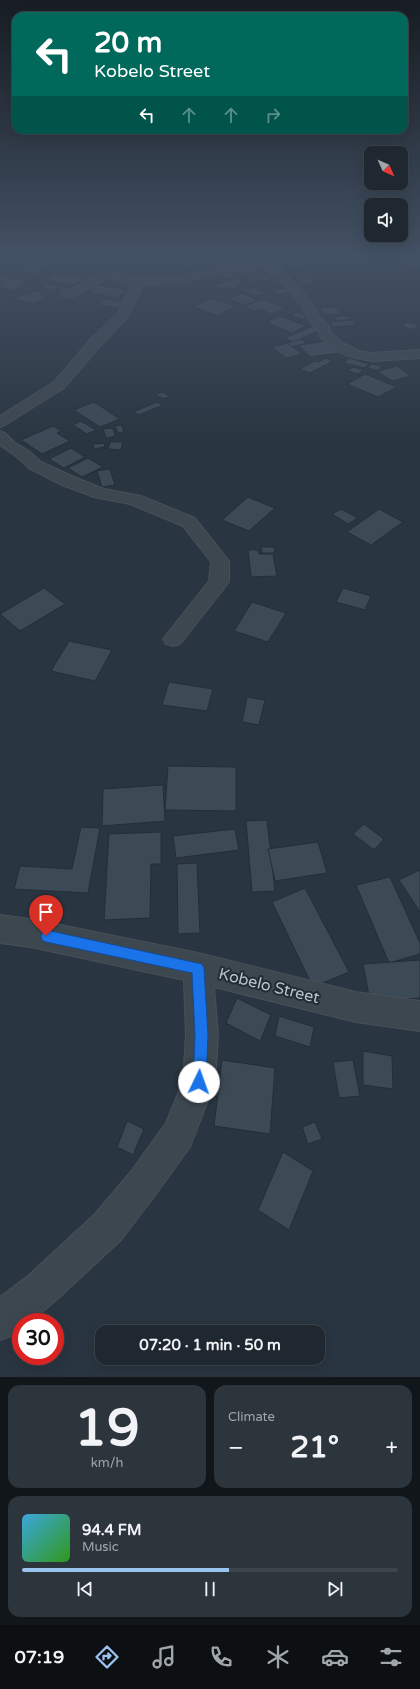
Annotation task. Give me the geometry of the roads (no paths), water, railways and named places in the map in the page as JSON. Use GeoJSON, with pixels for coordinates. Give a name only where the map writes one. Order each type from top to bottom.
{"type":"FeatureCollection","features":[{"type":"Feature","properties":{"kind":"street"},"geometry":{"type":"LineString","coordinates":[[0,422],[59,385],[96,342],[121,317]]}},
{"type":"Feature","properties":{"kind":"street"},"geometry":{"type":"LineString","coordinates":[[313,317],[324,328],[326,335],[338,346],[356,354],[372,357],[420,354]]}},
{"type":"Feature","properties":{"kind":"street"},"geometry":{"type":"LineString","coordinates":[[0,436],[8,445],[23,454],[35,465],[100,494],[136,500],[189,522],[200,534],[220,561],[219,582],[173,639]]}},
{"type":"Feature","properties":{"kind":"street","name":"Kobelo Street"},"geometry":{"type":"LineString","coordinates":[[0,929],[31,933],[198,968],[356,1008],[420,1016]]}},
{"type":"Feature","properties":{"kind":"street"},"geometry":{"type":"LineString","coordinates":[[0,1321],[41,1289],[108,1227],[178,1136],[199,1082],[202,1035],[198,968]]}}]}
